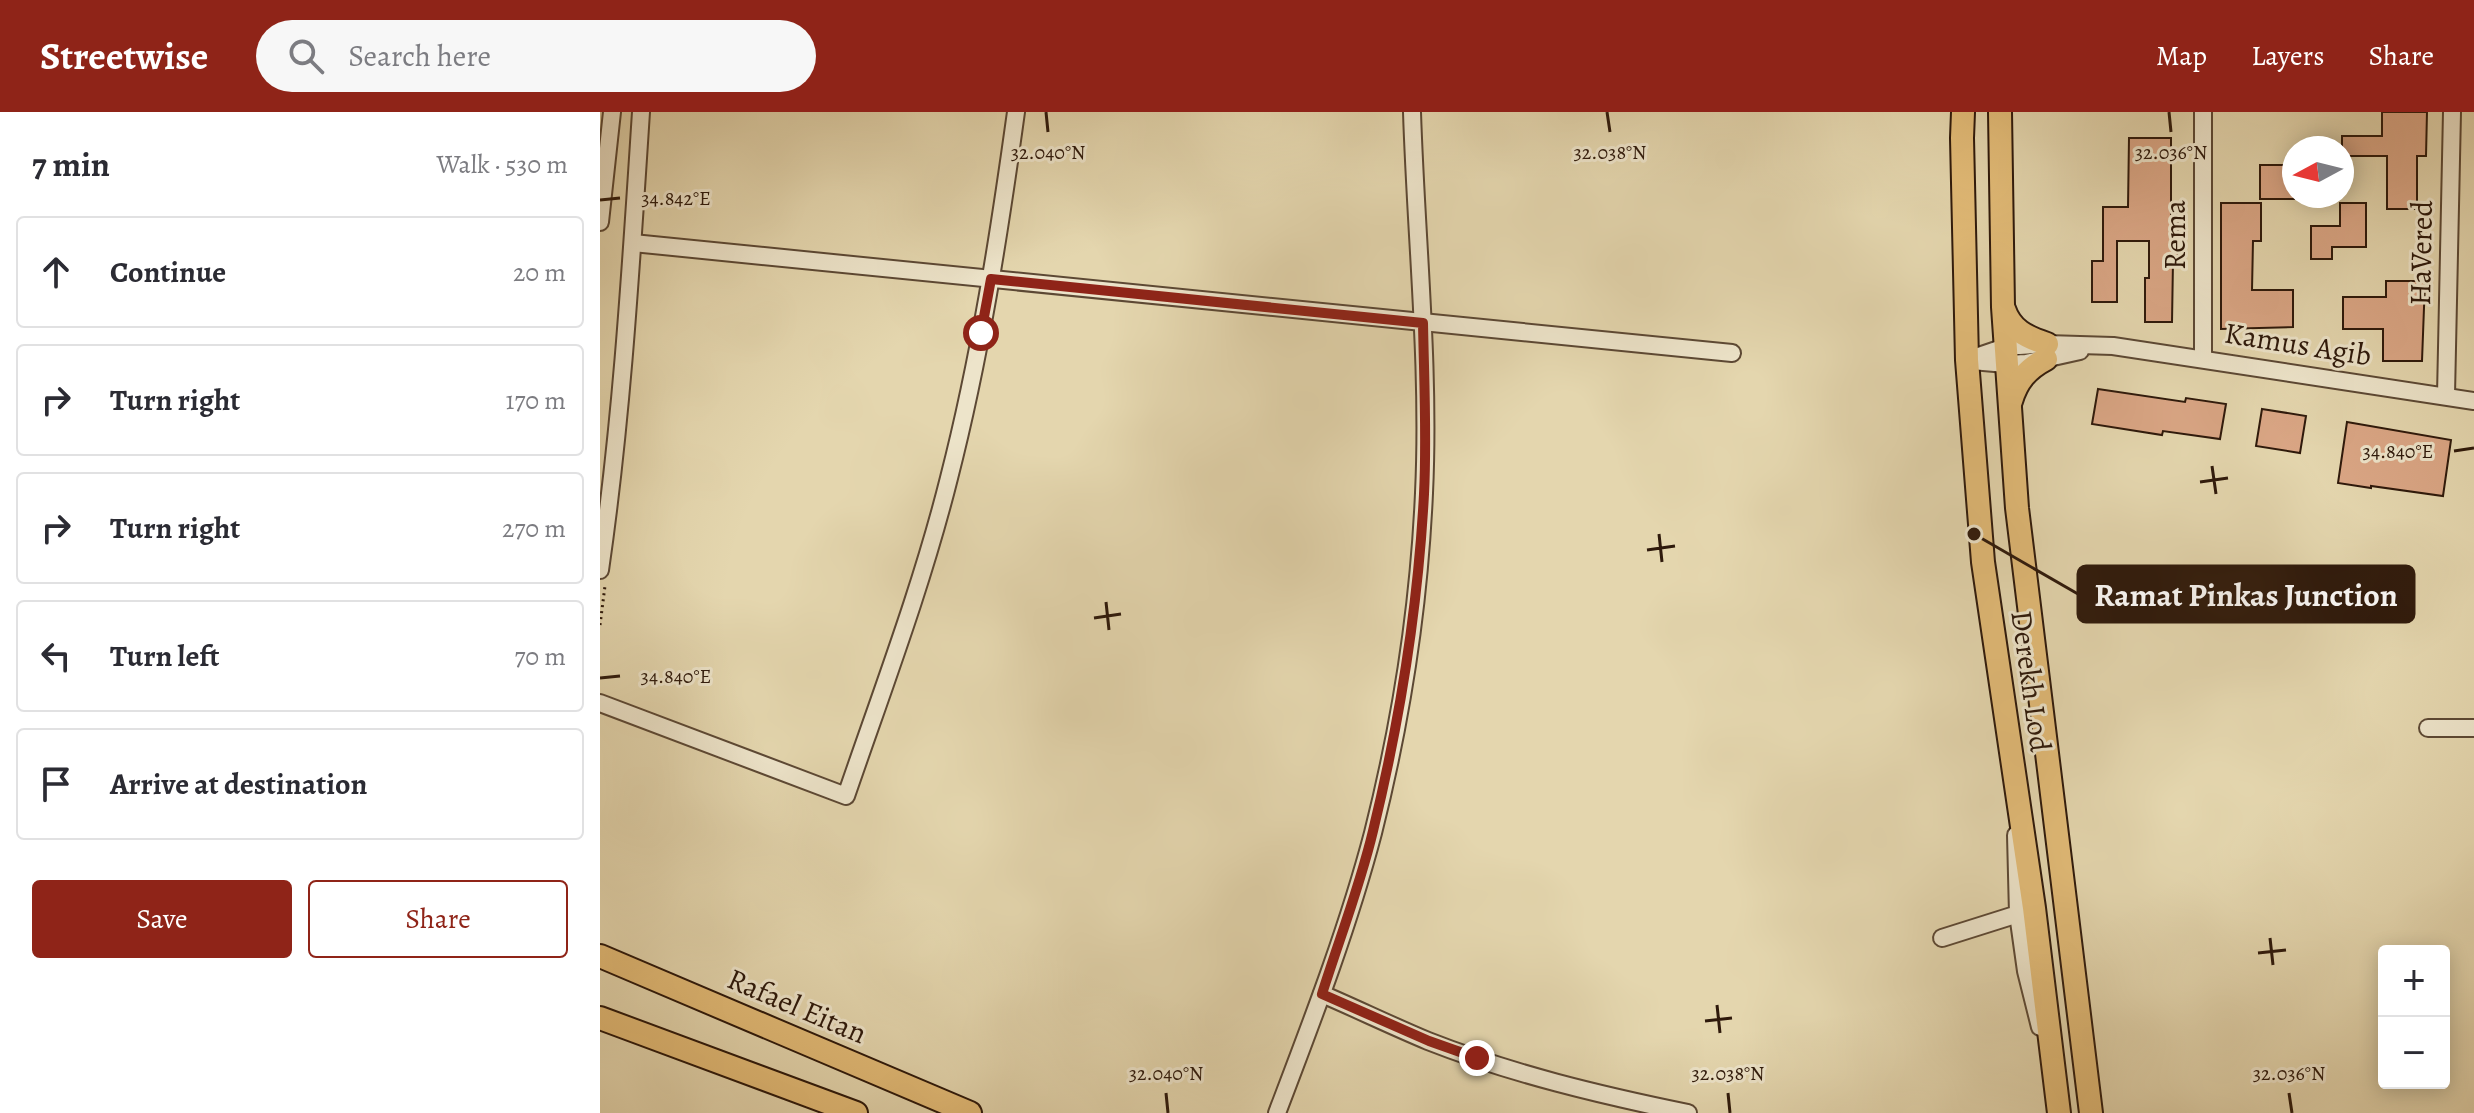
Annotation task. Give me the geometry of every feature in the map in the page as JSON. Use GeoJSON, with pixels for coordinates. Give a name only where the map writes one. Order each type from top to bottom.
{"type":"FeatureCollection","features":[{"type":"Feature","properties":{"kind":"main road","name":"Derekh Lod"},"geometry":{"type":"LineString","coordinates":[[1963,112],[1967,360],[1983,562],[2019,805],[2059,1113]]}},
{"type":"Feature","properties":{"kind":"main road","name":"Derekh Lod"},"geometry":{"type":"LineString","coordinates":[[2000,112],[2005,356],[2017,508],[2091,1113]]}},
{"type":"Feature","properties":{"kind":"main road"},"geometry":{"type":"LineString","coordinates":[[2003,307],[2015,329],[2046,352],[2020,379],[2009,406]]}},
{"type":"Feature","properties":{"kind":"main road","name":"Rafael Eitan"},"geometry":{"type":"LineString","coordinates":[[600,956],[970,1113]]}},
{"type":"Feature","properties":{"kind":"main road"},"geometry":{"type":"LineString","coordinates":[[600,1018],[856,1113]]}},
{"type":"Feature","properties":{"kind":"street"},"geometry":{"type":"LineString","coordinates":[[600,222],[612,112]]}},
{"type":"Feature","properties":{"kind":"street"},"geometry":{"type":"LineString","coordinates":[[600,570],[633,243],[641,112]]}},
{"type":"Feature","properties":{"kind":"street"},"geometry":{"type":"LineString","coordinates":[[600,703],[846,796],[935,532],[976,360],[1016,112]]}},
{"type":"Feature","properties":{"kind":"street"},"geometry":{"type":"LineString","coordinates":[[1277,1113],[1322,994],[1373,834],[1405,680],[1419,563],[1426,449],[1412,112]]}},
{"type":"Feature","properties":{"kind":"street","name":"Rema"},"geometry":{"type":"LineString","coordinates":[[2203,112],[2203,358]]}},
{"type":"Feature","properties":{"kind":"street","name":"HaVered"},"geometry":{"type":"LineString","coordinates":[[2446,395],[2452,112]]}},
{"type":"Feature","properties":{"kind":"street"},"geometry":{"type":"LineString","coordinates":[[633,243],[1732,353]]}},
{"type":"Feature","properties":{"kind":"street","name":"Kamus Agib"},"geometry":{"type":"LineString","coordinates":[[1967,360],[2113,346],[2474,401]]}},
{"type":"Feature","properties":{"kind":"street"},"geometry":{"type":"LineString","coordinates":[[2428,728],[2474,728]]}},
{"type":"Feature","properties":{"kind":"street"},"geometry":{"type":"LineString","coordinates":[[2019,805],[2015,850],[2018,914],[2026,971],[2040,1029],[2052,1058]]}},
{"type":"Feature","properties":{"kind":"street"},"geometry":{"type":"LineString","coordinates":[[1942,938],[2018,914]]}},
{"type":"Feature","properties":{"kind":"street"},"geometry":{"type":"LineString","coordinates":[[1322,994],[1429,1041],[1525,1074],[1595,1094],[1688,1113]]}},
{"type":"Feature","properties":{"kind":"building"},"geometry":{"type":"Polygon","coordinates":[[[2382,112],[2427,112],[2426,156],[2417,156],[2417,209],[2387,209],[2387,156],[2354,156],[2354,136],[2382,136],[2382,112]]]}},
{"type":"Feature","properties":{"kind":"building"},"geometry":{"type":"Polygon","coordinates":[[[2129,138],[2171,138],[2171,214],[2178,214],[2178,261],[2173,261],[2172,322],[2145,322],[2149,241],[2117,241],[2117,302],[2092,302],[2092,261],[2103,261],[2103,207],[2128,207],[2129,138]]]}},
{"type":"Feature","properties":{"kind":"building"},"geometry":{"type":"Polygon","coordinates":[[[2260,165],[2282,165],[2282,199],[2260,199],[2260,165]]]}},
{"type":"Feature","properties":{"kind":"building"},"geometry":{"type":"Polygon","coordinates":[[[2221,203],[2261,203],[2261,241],[2253,241],[2252,290],[2293,290],[2293,327],[2221,329],[2221,203]]]}},
{"type":"Feature","properties":{"kind":"building"},"geometry":{"type":"Polygon","coordinates":[[[2354,203],[2366,203],[2366,247],[2332,247],[2332,259],[2311,259],[2311,226],[2340,226],[2340,208],[2354,208],[2354,203]]]}},
{"type":"Feature","properties":{"kind":"building"},"geometry":{"type":"Polygon","coordinates":[[[2386,281],[2425,281],[2422,361],[2383,361],[2383,329],[2343,329],[2343,297],[2386,297],[2386,281]]]}},
{"type":"Feature","properties":{"kind":"building"},"geometry":{"type":"Polygon","coordinates":[[[2098,389],[2185,402],[2186,398],[2226,404],[2220,439],[2163,431],[2162,435],[2092,424],[2098,389]]]}},
{"type":"Feature","properties":{"kind":"building"},"geometry":{"type":"Polygon","coordinates":[[[2262,409],[2306,416],[2300,453],[2256,446],[2262,409]]]}},
{"type":"Feature","properties":{"kind":"building"},"geometry":{"type":"Polygon","coordinates":[[[2347,422],[2451,440],[2443,496],[2338,483],[2347,422]]]}},
{"type":"Feature","properties":{"kind":"place","name":"Ramat Pinkas Junction"},"geometry":{"type":"Point","coordinates":[1974,534]}},
{"type":"Feature","properties":{"kind":"route"},"geometry":{"type":"LineString","coordinates":[[981,333],[991,279],[1423,323],[1424,494],[1405,680],[1373,834],[1322,994],[1429,1041],[1477,1058]]}}]}
